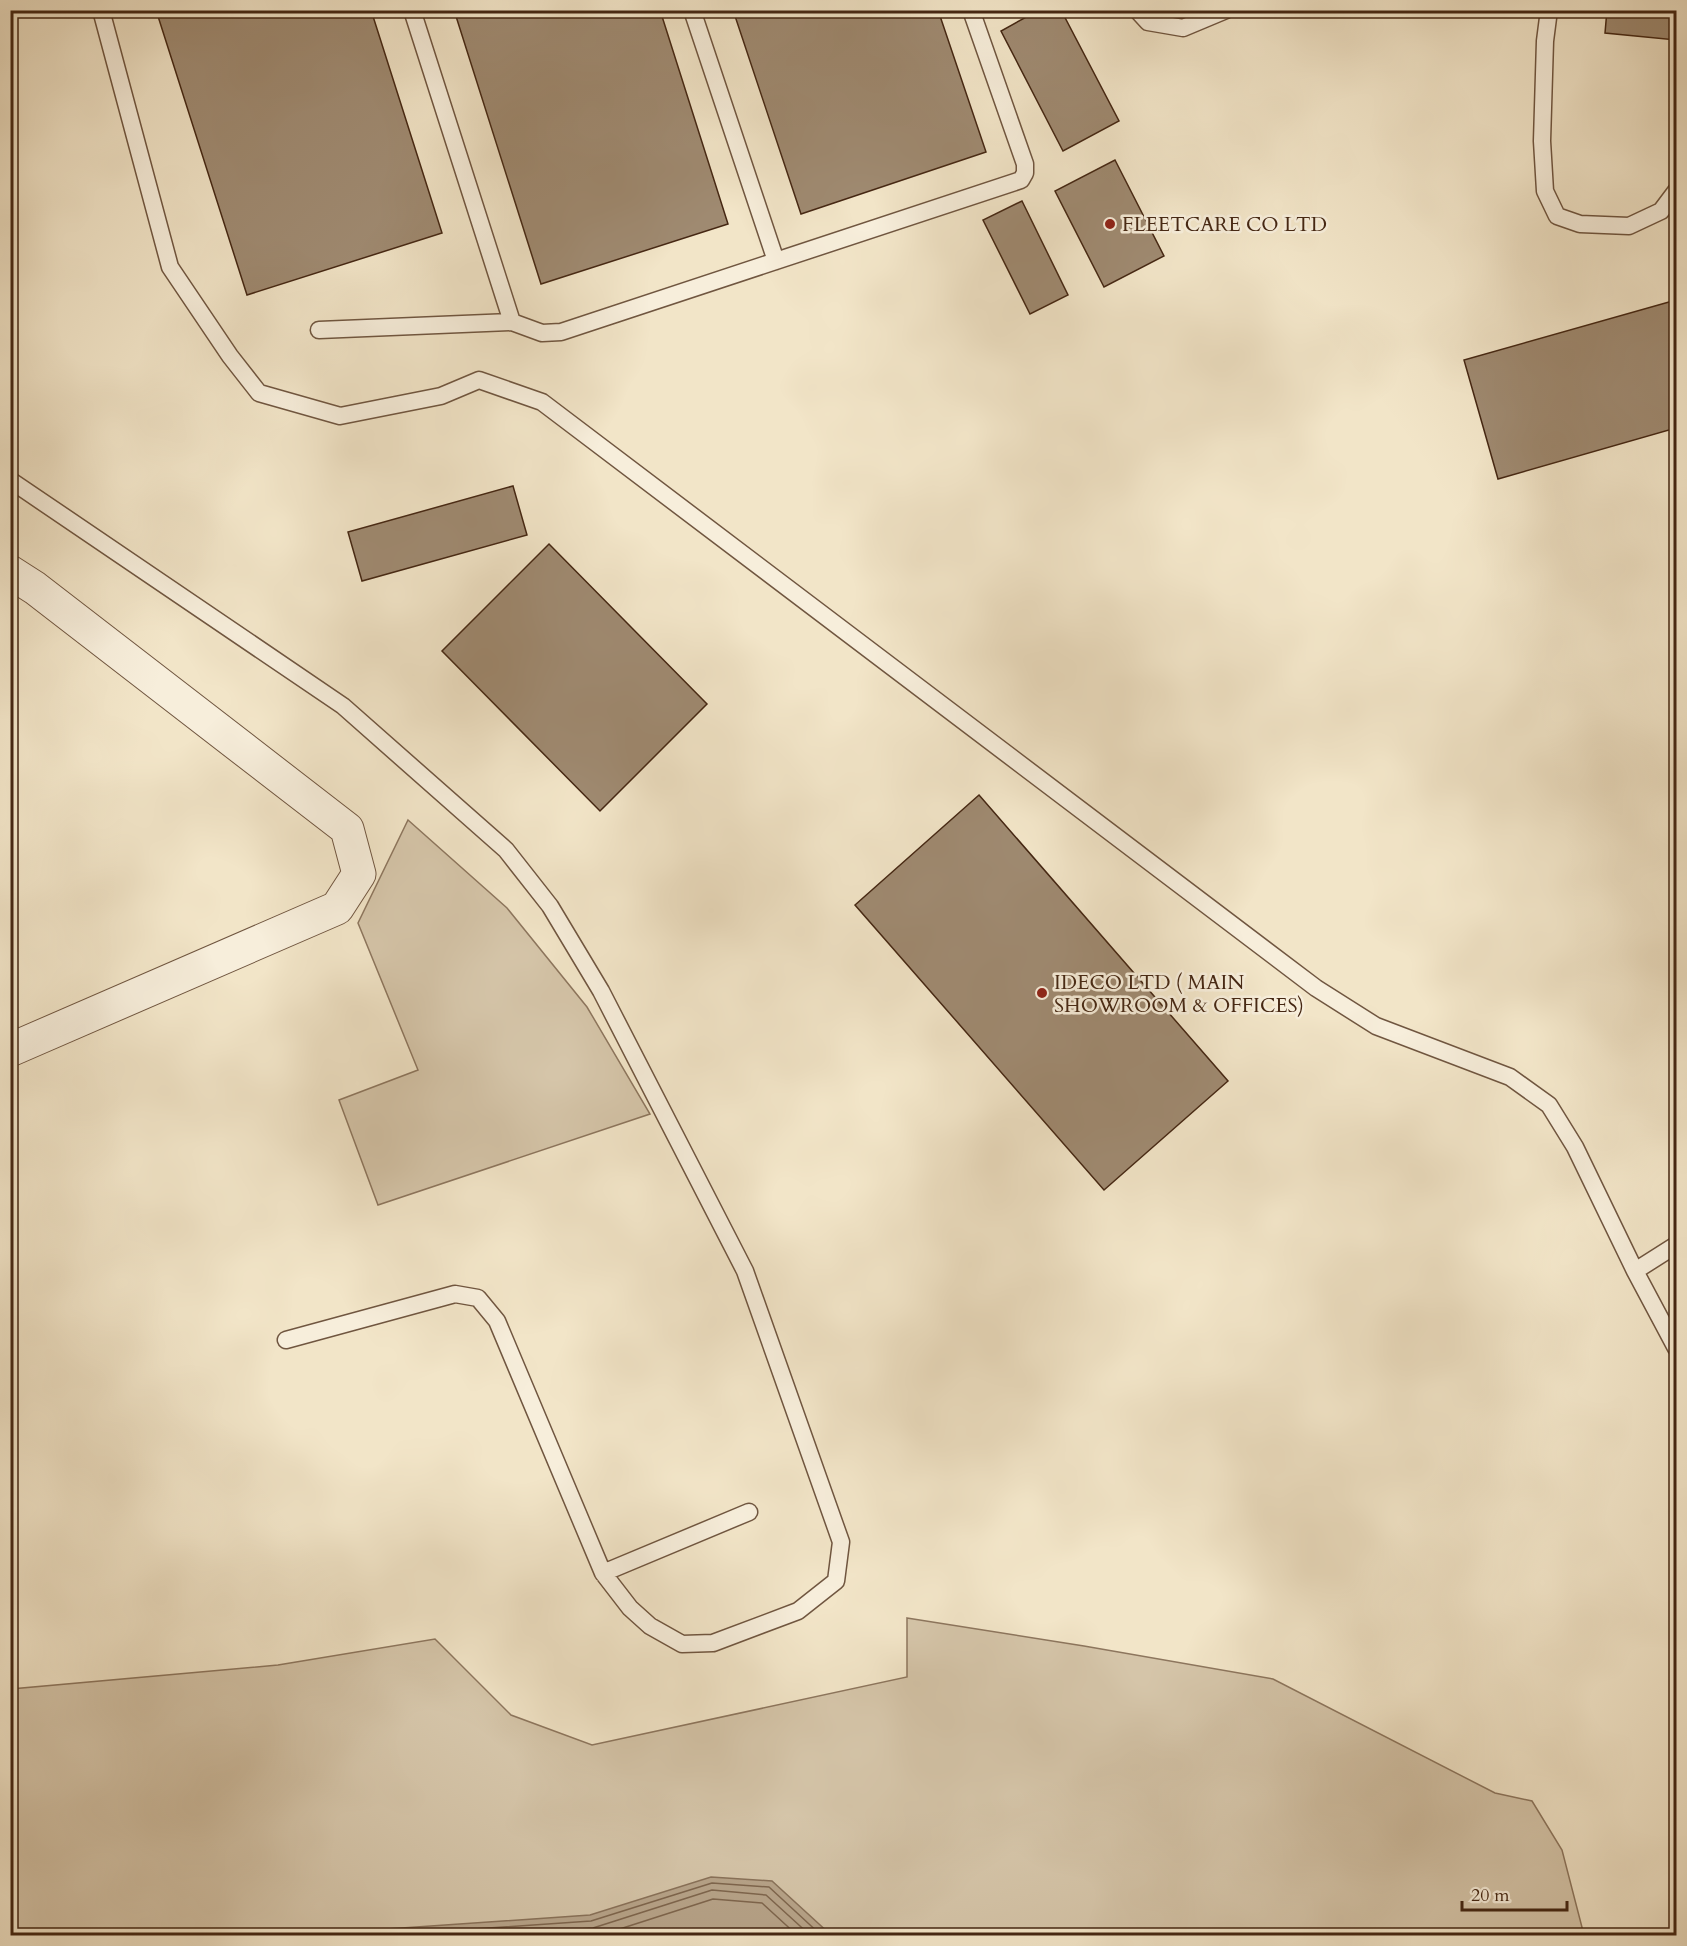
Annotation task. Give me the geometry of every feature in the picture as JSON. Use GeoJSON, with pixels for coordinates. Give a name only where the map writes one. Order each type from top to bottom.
{"type":"FeatureCollection","features":[{"type":"Feature","properties":{"kind":"street"},"geometry":{"type":"LineString","coordinates":[[10,572],[35,588],[347,829],[359,874],[337,908],[10,1050]]}},
{"type":"Feature","properties":{"kind":"lane"},"geometry":{"type":"LineString","coordinates":[[100,10],[170,267],[230,357],[259,393],[340,416],[441,396],[479,380],[542,402],[1316,988],[1376,1026],[1510,1077],[1549,1105],[1575,1147],[1635,1271],[1677,1348]]}},
{"type":"Feature","properties":{"kind":"lane"},"geometry":{"type":"LineString","coordinates":[[412,10],[512,322]]}},
{"type":"Feature","properties":{"kind":"lane"},"geometry":{"type":"LineString","coordinates":[[692,10],[776,261]]}},
{"type":"Feature","properties":{"kind":"lane"},"geometry":{"type":"LineString","coordinates":[[319,330],[512,322],[542,333],[561,332],[1021,180],[1025,172],[1025,164],[971,10]]}},
{"type":"Feature","properties":{"kind":"lane"},"geometry":{"type":"LineString","coordinates":[[1137,10],[1148,22],[1183,28],[1226,10]]}},
{"type":"Feature","properties":{"kind":"lane"},"geometry":{"type":"LineString","coordinates":[[1549,10],[1545,41],[1542,141],[1545,191],[1557,216],[1580,224],[1629,226],[1661,211],[1677,190]]}},
{"type":"Feature","properties":{"kind":"lane"},"geometry":{"type":"LineString","coordinates":[[10,480],[344,706],[506,850],[550,906],[601,991],[745,1271],[841,1542],[836,1581],[798,1611],[713,1643],[682,1644],[650,1626],[630,1608],[603,1573],[497,1320],[478,1298],[455,1294],[286,1340]]}},
{"type":"Feature","properties":{"kind":"lane"},"geometry":{"type":"LineString","coordinates":[[1635,1271],[1677,1245]]}},
{"type":"Feature","properties":{"kind":"lane"},"geometry":{"type":"LineString","coordinates":[[603,1573],[749,1512]]}},
{"type":"Feature","properties":{"kind":"shaded area"},"geometry":{"type":"Polygon","coordinates":[[[408,820],[507,908],[587,1007],[650,1114],[378,1205],[339,1100],[418,1070],[358,923],[408,820]]]}},
{"type":"Feature","properties":{"kind":"shaded area"},"geometry":{"type":"Polygon","coordinates":[[[907,1618],[1273,1679],[1495,1793],[1532,1801],[1562,1850],[1584,1935],[11,1936],[11,1689],[278,1665],[435,1639],[511,1715],[592,1745],[907,1677],[907,1618]]]}},
{"type":"Feature","properties":{"kind":"water"},"geometry":{"type":"Polygon","coordinates":[[[711,1877],[772,1881],[831,1935],[334,1935],[344,1932],[590,1915],[711,1877]]]}},
{"type":"Feature","properties":{"kind":"building"},"geometry":{"type":"Polygon","coordinates":[[[156,10],[371,10],[442,233],[247,295],[156,10]]]}},
{"type":"Feature","properties":{"kind":"building"},"geometry":{"type":"Polygon","coordinates":[[[454,10],[660,10],[728,224],[541,284],[454,10]]]}},
{"type":"Feature","properties":{"kind":"building"},"geometry":{"type":"Polygon","coordinates":[[[733,10],[938,10],[986,152],[801,214],[733,10]]]}},
{"type":"Feature","properties":{"kind":"building"},"geometry":{"type":"Polygon","coordinates":[[[1039,10],[1061,10],[1119,121],[1063,151],[1001,31],[1039,10]]]}},
{"type":"Feature","properties":{"kind":"building"},"geometry":{"type":"Polygon","coordinates":[[[1607,10],[1676,10],[1676,40],[1605,33],[1607,10]]]}},
{"type":"Feature","properties":{"kind":"building","name":"FLEETCARE CO LTD"},"geometry":{"type":"Polygon","coordinates":[[[1115,160],[1164,256],[1104,287],[1055,191],[1115,160]]]}},
{"type":"Feature","properties":{"kind":"building"},"geometry":{"type":"Polygon","coordinates":[[[1022,201],[1068,295],[1030,314],[983,220],[1022,201]]]}},
{"type":"Feature","properties":{"kind":"building"},"geometry":{"type":"Polygon","coordinates":[[[1676,300],[1676,428],[1498,479],[1464,360],[1676,300]]]}},
{"type":"Feature","properties":{"kind":"building"},"geometry":{"type":"Polygon","coordinates":[[[513,486],[527,535],[362,581],[348,532],[513,486]]]}},
{"type":"Feature","properties":{"kind":"building"},"geometry":{"type":"Polygon","coordinates":[[[549,544],[707,704],[600,811],[442,651],[549,544]]]}},
{"type":"Feature","properties":{"kind":"building","name":"IDECO LTD ( MAIN SHOWROOM & OFFICES)"},"geometry":{"type":"Polygon","coordinates":[[[979,795],[1228,1081],[1104,1190],[855,905],[979,795]]]}},
{"type":"Feature","properties":{"kind":"place","name":"FLEETCARE CO LTD"},"geometry":{"type":"Point","coordinates":[1110,224]}},
{"type":"Feature","properties":{"kind":"place","name":"IDECO LTD ( MAIN SHOWROOM & OFFICES)"},"geometry":{"type":"Point","coordinates":[1042,993]}}]}
